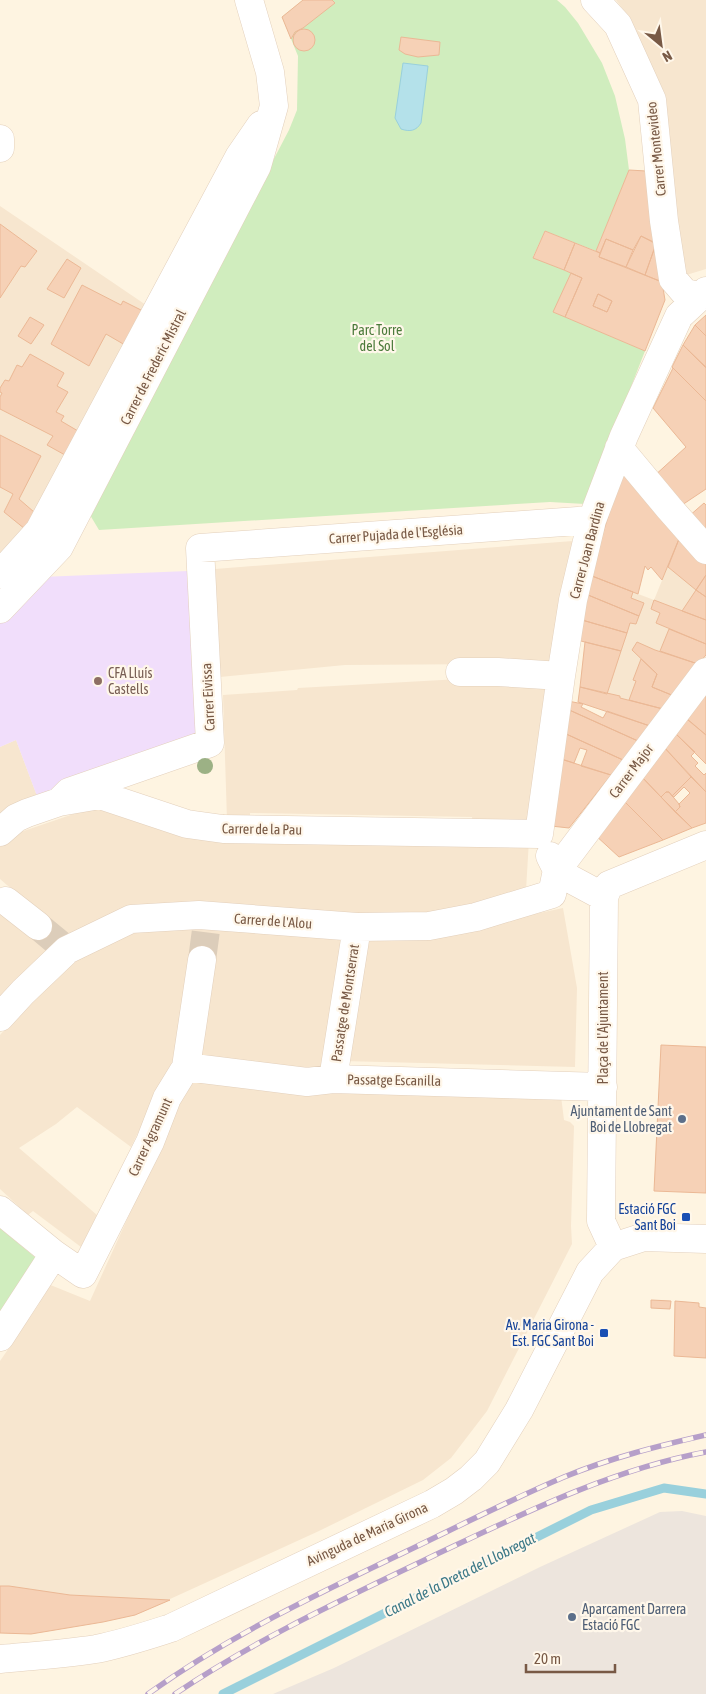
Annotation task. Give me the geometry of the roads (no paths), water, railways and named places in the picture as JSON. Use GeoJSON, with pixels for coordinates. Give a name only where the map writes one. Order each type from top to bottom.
{"type":"FeatureCollection","features":[{"type":"Feature","properties":{"kind":"street","name":"Carrer de Frederic Mistral"},"geometry":{"type":"LineString","coordinates":[[0,609],[59,547],[257,166],[274,106],[270,72],[249,0]]}},
{"type":"Feature","properties":{"kind":"street","name":"Carrer Montevideo"},"geometry":{"type":"LineString","coordinates":[[595,0],[618,25],[652,100],[663,213],[673,279],[685,292],[703,293]]}},
{"type":"Feature","properties":{"kind":"street","name":"Carrer de Frederic Mistral"},"geometry":{"type":"LineString","coordinates":[[0,574],[39,531],[239,157],[274,106]]}},
{"type":"Feature","properties":{"kind":"street"},"geometry":{"type":"LineString","coordinates":[[0,139],[0,148]]}},
{"type":"Feature","properties":{"kind":"street","name":"Carrer Joan Bardina"},"geometry":{"type":"LineString","coordinates":[[539,834],[573,600],[592,520],[619,448],[679,316],[703,293]]}},
{"type":"Feature","properties":{"kind":"street"},"geometry":{"type":"LineString","coordinates":[[619,448],[706,550]]}},
{"type":"Feature","properties":{"kind":"street","name":"Carrer Pujada de l'Església"},"geometry":{"type":"LineString","coordinates":[[200,548],[592,520]]}},
{"type":"Feature","properties":{"kind":"street","name":"Carrer Eivissa"},"geometry":{"type":"LineString","coordinates":[[59,802],[70,792],[210,743],[200,548]]}},
{"type":"Feature","properties":{"kind":"street"},"geometry":{"type":"LineString","coordinates":[[460,672],[498,672],[561,676]]}},
{"type":"Feature","properties":{"kind":"street","name":"Carrer Major"},"geometry":{"type":"LineString","coordinates":[[557,870],[706,672]]}},
{"type":"Feature","properties":{"kind":"street","name":"Carrer de la Pau"},"geometry":{"type":"LineString","coordinates":[[0,832],[16,818],[59,802],[100,795],[187,824],[223,829],[539,834]]}},
{"type":"Feature","properties":{"kind":"street"},"geometry":{"type":"LineString","coordinates":[[539,834],[557,870],[562,875],[604,897],[609,884],[706,845]]}},
{"type":"Feature","properties":{"kind":"street","name":"Carrer de l'Alou"},"geometry":{"type":"LineString","coordinates":[[0,1017],[67,950],[131,919],[199,915],[357,927],[429,926],[476,917],[552,894],[557,870]]}},
{"type":"Feature","properties":{"kind":"street","name":"Plaça de l'Ajuntament"},"geometry":{"type":"LineString","coordinates":[[604,897],[601,1221],[613,1247]]}},
{"type":"Feature","properties":{"kind":"street"},"geometry":{"type":"LineString","coordinates":[[6,901],[38,926]]}},
{"type":"Feature","properties":{"kind":"street","name":"Passatge de Montserrat"},"geometry":{"type":"LineString","coordinates":[[333,1079],[357,927]]}},
{"type":"Feature","properties":{"kind":"street","name":"Carrer Agramunt"},"geometry":{"type":"LineString","coordinates":[[54,1254],[83,1274],[150,1142],[167,1098],[186,1067],[202,960]]}},
{"type":"Feature","properties":{"kind":"street","name":"Passatge Escanilla"},"geometry":{"type":"LineString","coordinates":[[186,1067],[307,1082],[333,1079],[603,1086]]}},
{"type":"Feature","properties":{"kind":"street"},"geometry":{"type":"LineString","coordinates":[[0,1210],[54,1254],[0,1337]]}},
{"type":"Feature","properties":{"kind":"street"},"geometry":{"type":"LineString","coordinates":[[613,1247],[644,1237],[706,1239]]}},
{"type":"Feature","properties":{"kind":"street","name":"Avinguda de Maria Girona"},"geometry":{"type":"LineString","coordinates":[[0,1659],[97,1649],[171,1628],[432,1504],[454,1491],[487,1462],[500,1443],[590,1272],[613,1247]]}},
{"type":"Feature","properties":{"kind":"water"},"geometry":{"type":"Polygon","coordinates":[[[403,63],[428,66],[421,123],[417,128],[410,131],[401,129],[395,118],[403,63]]]}},
{"type":"Feature","properties":{"kind":"waterway","name":"Canal de la Dreta del Llobregat"},"geometry":{"type":"LineString","coordinates":[[223,1694],[591,1510],[664,1488],[706,1494]]}},
{"type":"Feature","properties":{"kind":"tunnel"},"geometry":{"type":"LineString","coordinates":[[202,960],[208,915]]}},
{"type":"Feature","properties":{"kind":"tunnel"},"geometry":{"type":"LineString","coordinates":[[38,926],[67,950]]}},
{"type":"Feature","properties":{"kind":"railway"},"geometry":{"type":"LineString","coordinates":[[148,1694],[178,1673],[272,1618],[524,1495],[564,1477],[616,1458],[706,1435]]}},
{"type":"Feature","properties":{"kind":"railway"},"geometry":{"type":"LineString","coordinates":[[175,1694],[269,1637],[368,1587],[501,1524],[567,1495],[635,1470],[706,1452]]}},
{"type":"Feature","properties":{"kind":"place","name":"CFA Lluís Castells"},"geometry":{"type":"Point","coordinates":[98,681]}},
{"type":"Feature","properties":{"kind":"place","name":"Ajuntament de Sant Boi de Llobregat"},"geometry":{"type":"Point","coordinates":[682,1119]}},
{"type":"Feature","properties":{"kind":"place","name":"Estació FGC Sant Boi"},"geometry":{"type":"Point","coordinates":[686,1217]}},
{"type":"Feature","properties":{"kind":"place","name":"Av. Maria Girona - Est. FGC Sant Boi"},"geometry":{"type":"Point","coordinates":[604,1333]}},
{"type":"Feature","properties":{"kind":"place","name":"Aparcament Darrera Estació FGC"},"geometry":{"type":"Point","coordinates":[572,1617]}},
{"type":"Feature","properties":{"kind":"park label","name":"Parc Torre del Sol"},"geometry":{"type":"Point","coordinates":[377,338]}}]}
